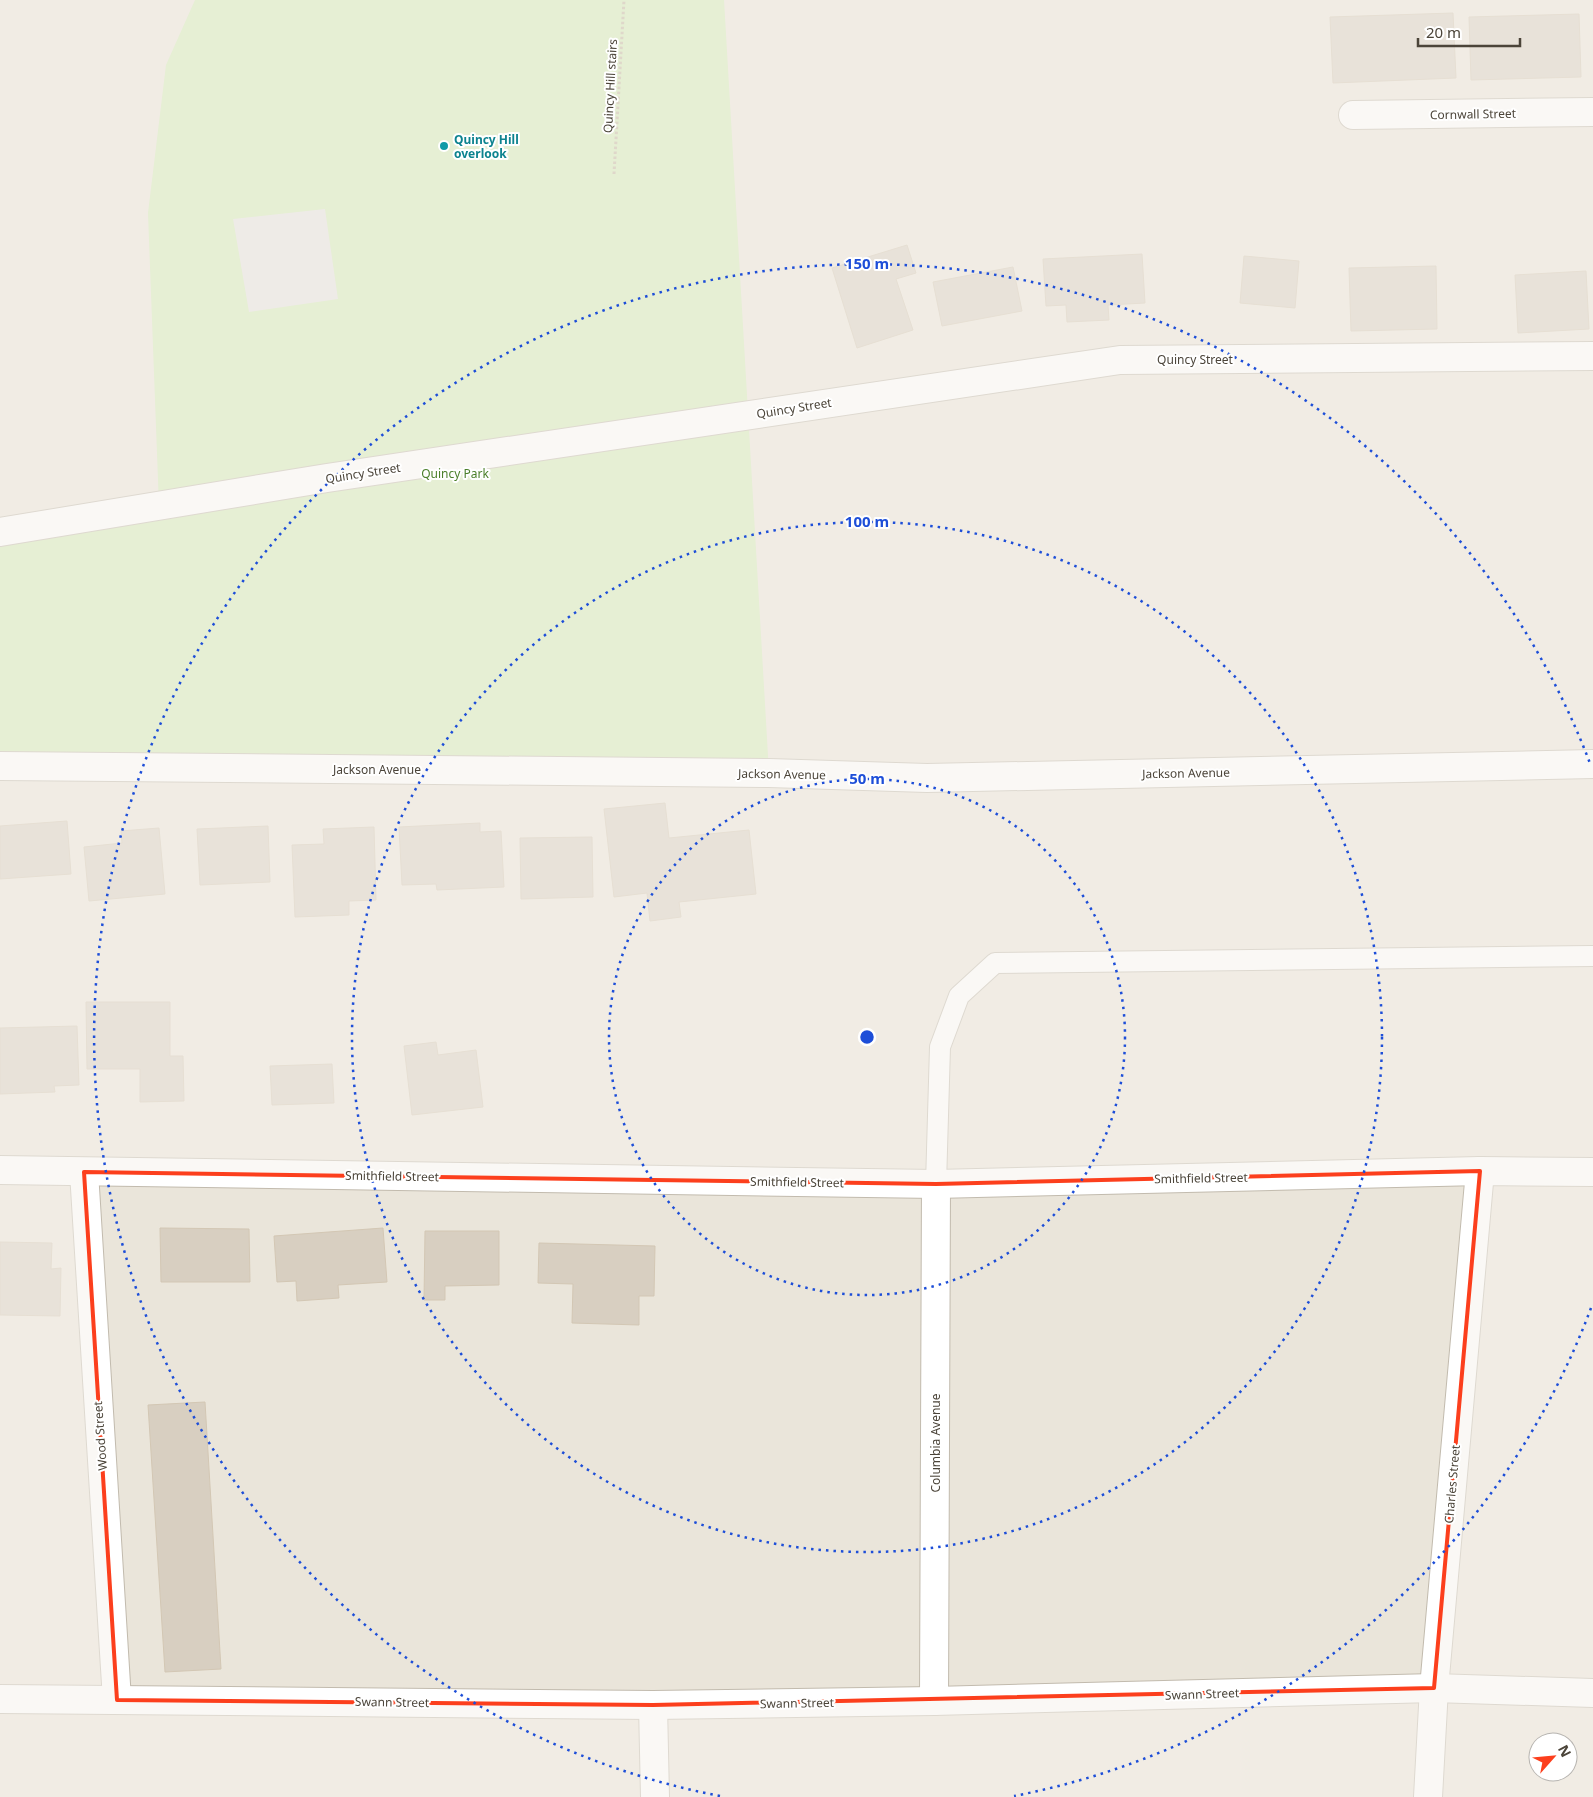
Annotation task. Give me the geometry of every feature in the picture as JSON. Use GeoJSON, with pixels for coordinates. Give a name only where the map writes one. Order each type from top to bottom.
{"type":"FeatureCollection","features":[{"type":"Feature","properties":{"kind":"street","name":"Cornwall Street"},"geometry":{"type":"LineString","coordinates":[[1353,115],[1593,112]]}},
{"type":"Feature","properties":{"kind":"street","name":"Quincy Street"},"geometry":{"type":"LineString","coordinates":[[0,532],[327,478],[1120,360],[1593,356]]}},
{"type":"Feature","properties":{"kind":"street","name":"Jackson Avenue"},"geometry":{"type":"LineString","coordinates":[[0,766],[769,773],[927,778],[1593,764]]}},
{"type":"Feature","properties":{"kind":"street","name":"Smithfield Street"},"geometry":{"type":"LineString","coordinates":[[0,1170],[936,1184],[1480,1171],[1593,1172]]}},
{"type":"Feature","properties":{"kind":"street","name":"Charles Street"},"geometry":{"type":"LineString","coordinates":[[1428,1797],[1434,1688],[1480,1171]]}},
{"type":"Feature","properties":{"kind":"street","name":"Wood Street"},"geometry":{"type":"LineString","coordinates":[[84,1172],[117,1700]]}},
{"type":"Feature","properties":{"kind":"street","name":"Columbia Avenue"},"geometry":{"type":"LineString","coordinates":[[934,1701],[936,1184]]}},
{"type":"Feature","properties":{"kind":"street","name":"Swann Street"},"geometry":{"type":"LineString","coordinates":[[0,1699],[653,1705],[934,1701],[1434,1688],[1593,1693]]}},
{"type":"Feature","properties":{"kind":"street"},"geometry":{"type":"LineString","coordinates":[[653,1705],[655,1797]]}},
{"type":"Feature","properties":{"kind":"lane"},"geometry":{"type":"LineString","coordinates":[[936,1184],[940,1047],[959,996],[995,963],[1593,956]]}},
{"type":"Feature","properties":{"kind":"path","name":"Quincy Hill stairs"},"geometry":{"type":"LineString","coordinates":[[614,174],[624,0]]}},
{"type":"Feature","properties":{"kind":"highlighted area"},"geometry":{"type":"Polygon","coordinates":[[[1480,1171],[1434,1688],[653,1705],[117,1700],[84,1172],[936,1184],[1480,1171]]]}},
{"type":"Feature","properties":{"kind":"shaded area"},"geometry":{"type":"Polygon","coordinates":[[[0,0],[1593,0],[1593,1797],[0,1797],[0,0]]]}},
{"type":"Feature","properties":{"kind":"shaded area"},"geometry":{"type":"Polygon","coordinates":[[[325,209],[338,299],[249,312],[233,219],[325,209]]]}},
{"type":"Feature","properties":{"kind":"green space","name":"Quincy Park"},"geometry":{"type":"Polygon","coordinates":[[[195,0],[724,0],[769,773],[0,766],[0,532],[159,506],[148,213],[166,65],[195,0]]]}},
{"type":"Feature","properties":{"kind":"building"},"geometry":{"type":"Polygon","coordinates":[[[1453,13],[1456,78],[1333,83],[1330,17],[1453,13]]]}},
{"type":"Feature","properties":{"kind":"building"},"geometry":{"type":"Polygon","coordinates":[[[1579,14],[1581,77],[1471,80],[1469,17],[1579,14]]]}},
{"type":"Feature","properties":{"kind":"building"},"geometry":{"type":"Polygon","coordinates":[[[907,245],[916,273],[896,279],[913,330],[857,348],[832,268],[907,245]]]}},
{"type":"Feature","properties":{"kind":"building"},"geometry":{"type":"Polygon","coordinates":[[[1142,254],[1145,303],[1108,305],[1109,320],[1067,322],[1066,305],[1046,306],[1043,259],[1142,254]]]}},
{"type":"Feature","properties":{"kind":"building"},"geometry":{"type":"Polygon","coordinates":[[[1244,256],[1299,261],[1295,308],[1240,303],[1244,256]]]}},
{"type":"Feature","properties":{"kind":"building"},"geometry":{"type":"Polygon","coordinates":[[[1436,266],[1437,329],[1351,331],[1349,268],[1436,266]]]}},
{"type":"Feature","properties":{"kind":"building"},"geometry":{"type":"Polygon","coordinates":[[[1013,267],[1022,311],[942,326],[933,282],[1013,267]]]}},
{"type":"Feature","properties":{"kind":"building"},"geometry":{"type":"Polygon","coordinates":[[[1586,271],[1589,329],[1518,333],[1515,275],[1586,271]]]}},
{"type":"Feature","properties":{"kind":"building"},"geometry":{"type":"Polygon","coordinates":[[[665,803],[669,838],[749,830],[756,894],[679,902],[681,917],[650,921],[647,893],[614,897],[604,809],[665,803]]]}},
{"type":"Feature","properties":{"kind":"building"},"geometry":{"type":"Polygon","coordinates":[[[67,821],[71,874],[0,879],[0,826],[67,821]]]}},
{"type":"Feature","properties":{"kind":"building"},"geometry":{"type":"Polygon","coordinates":[[[480,823],[480,832],[501,831],[504,887],[437,890],[436,884],[402,885],[399,827],[480,823]]]}},
{"type":"Feature","properties":{"kind":"building"},"geometry":{"type":"Polygon","coordinates":[[[268,826],[270,882],[200,885],[197,829],[268,826]]]}},
{"type":"Feature","properties":{"kind":"building"},"geometry":{"type":"Polygon","coordinates":[[[374,827],[376,900],[349,901],[349,915],[295,917],[292,845],[324,844],[323,829],[374,827]]]}},
{"type":"Feature","properties":{"kind":"building"},"geometry":{"type":"Polygon","coordinates":[[[159,828],[165,894],[89,901],[84,847],[122,843],[121,831],[159,828]]]}},
{"type":"Feature","properties":{"kind":"building"},"geometry":{"type":"Polygon","coordinates":[[[592,837],[593,897],[521,899],[520,838],[592,837]]]}},
{"type":"Feature","properties":{"kind":"building"},"geometry":{"type":"Polygon","coordinates":[[[86,1002],[170,1002],[170,1056],[183,1056],[184,1101],[140,1102],[140,1069],[87,1069],[86,1002]]]}},
{"type":"Feature","properties":{"kind":"building"},"geometry":{"type":"Polygon","coordinates":[[[77,1026],[79,1085],[54,1086],[55,1092],[0,1094],[0,1028],[77,1026]]]}},
{"type":"Feature","properties":{"kind":"building"},"geometry":{"type":"Polygon","coordinates":[[[436,1042],[438,1055],[476,1050],[483,1107],[412,1115],[404,1046],[436,1042]]]}},
{"type":"Feature","properties":{"kind":"building"},"geometry":{"type":"Polygon","coordinates":[[[332,1064],[334,1103],[272,1105],[270,1066],[332,1064]]]}},
{"type":"Feature","properties":{"kind":"building"},"geometry":{"type":"Polygon","coordinates":[[[160,1228],[249,1229],[250,1282],[161,1282],[160,1228]]]}},
{"type":"Feature","properties":{"kind":"building"},"geometry":{"type":"Polygon","coordinates":[[[383,1228],[387,1282],[338,1285],[339,1298],[297,1301],[296,1281],[277,1282],[274,1236],[383,1228]]]}},
{"type":"Feature","properties":{"kind":"building"},"geometry":{"type":"Polygon","coordinates":[[[425,1231],[499,1231],[499,1285],[445,1286],[445,1300],[424,1300],[425,1231]]]}},
{"type":"Feature","properties":{"kind":"building"},"geometry":{"type":"Polygon","coordinates":[[[0,1242],[52,1243],[51,1269],[61,1268],[60,1316],[0,1315],[0,1242]]]}},
{"type":"Feature","properties":{"kind":"building"},"geometry":{"type":"Polygon","coordinates":[[[539,1243],[655,1246],[654,1296],[639,1296],[639,1325],[572,1323],[573,1284],[538,1283],[539,1243]]]}},
{"type":"Feature","properties":{"kind":"building"},"geometry":{"type":"Polygon","coordinates":[[[205,1402],[221,1669],[165,1672],[148,1405],[205,1402]]]}},
{"type":"Feature","properties":{"kind":"place","name":"Quincy Hill overlook"},"geometry":{"type":"Point","coordinates":[444,146]}}]}
